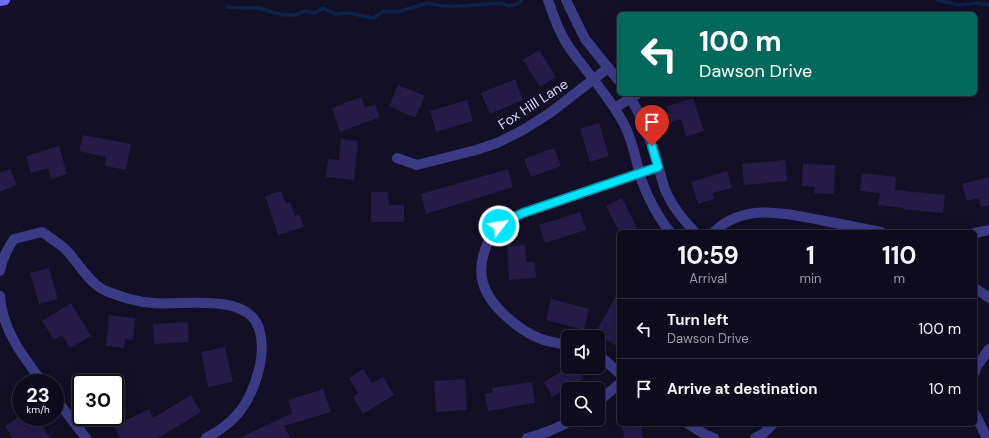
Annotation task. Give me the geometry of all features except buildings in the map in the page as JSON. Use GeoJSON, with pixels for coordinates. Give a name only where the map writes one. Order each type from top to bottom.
{"type":"FeatureCollection","features":[{"type":"Feature","properties":{"kind":"main road"},"geometry":{"type":"LineString","coordinates":[[0,1],[4,0]]}},
{"type":"Feature","properties":{"kind":"street"},"geometry":{"type":"LineString","coordinates":[[548,0],[560,32],[570,49],[604,91],[625,126],[649,199],[660,220],[668,230]]}},
{"type":"Feature","properties":{"kind":"street"},"geometry":{"type":"LineString","coordinates":[[566,0],[585,39],[617,78]]}},
{"type":"Feature","properties":{"kind":"street","name":"Fox Hill Lane"},"geometry":{"type":"LineString","coordinates":[[397,158],[417,165],[497,144],[550,113],[608,68]]}},
{"type":"Feature","properties":{"kind":"street"},"geometry":{"type":"LineString","coordinates":[[615,108],[631,96]]}},
{"type":"Feature","properties":{"kind":"street"},"geometry":{"type":"LineString","coordinates":[[632,96],[642,118],[666,192],[676,209],[693,230]]}},
{"type":"Feature","properties":{"kind":"street"},"geometry":{"type":"LineString","coordinates":[[561,344],[541,340],[522,329],[497,307],[484,284],[481,272],[486,245],[492,234],[499,226],[513,218],[640,172],[658,167]]}},
{"type":"Feature","properties":{"kind":"street"},"geometry":{"type":"LineString","coordinates":[[717,230],[730,221],[743,215],[758,212],[782,213],[871,230]]}},
{"type":"Feature","properties":{"kind":"street"},"geometry":{"type":"LineString","coordinates":[[977,233],[989,230]]}},
{"type":"Feature","properties":{"kind":"street"},"geometry":{"type":"LineString","coordinates":[[0,272],[1,263],[14,239],[42,232],[63,247],[93,281],[104,290],[128,300],[154,304],[222,304],[243,309],[251,315],[259,326],[262,342],[261,360],[253,389],[238,412],[227,424],[206,438]]}},
{"type":"Feature","properties":{"kind":"street"},"geometry":{"type":"LineString","coordinates":[[977,289],[989,298]]}},
{"type":"Feature","properties":{"kind":"street"},"geometry":{"type":"LineString","coordinates":[[0,296],[13,338],[22,354],[37,374]]}},
{"type":"Feature","properties":{"kind":"street"},"geometry":{"type":"LineString","coordinates":[[977,366],[989,349]]}},
{"type":"Feature","properties":{"kind":"street"},"geometry":{"type":"LineString","coordinates":[[605,361],[617,372]]}},
{"type":"Feature","properties":{"kind":"street"},"geometry":{"type":"LineString","coordinates":[[605,396],[617,386]]}},
{"type":"Feature","properties":{"kind":"street"},"geometry":{"type":"LineString","coordinates":[[64,410],[86,438]]}},
{"type":"Feature","properties":{"kind":"street"},"geometry":{"type":"LineString","coordinates":[[977,418],[987,438]]}},
{"type":"Feature","properties":{"kind":"street"},"geometry":{"type":"LineString","coordinates":[[526,438],[541,434],[561,426]]}},
{"type":"Feature","properties":{"kind":"street"},"geometry":{"type":"LineString","coordinates":[[691,426],[714,438]]}},
{"type":"Feature","properties":{"kind":"street"},"geometry":{"type":"LineString","coordinates":[[755,438],[764,433],[771,426]]}},
{"type":"Feature","properties":{"kind":"waterway"},"geometry":{"type":"LineString","coordinates":[[227,7],[259,8],[283,15],[294,15],[306,11],[315,13],[323,8],[335,14],[349,13],[373,18],[384,11],[397,12],[428,3],[442,6],[502,3],[508,6],[518,4],[522,0]]}},
{"type":"Feature","properties":{"kind":"waterway"},"geometry":{"type":"LineString","coordinates":[[937,0],[959,5],[977,3],[989,5]]}},
{"type":"Feature","properties":{"kind":"route"},"geometry":{"type":"LineString","coordinates":[[499,226],[523,213],[658,167],[652,146]]}}]}
